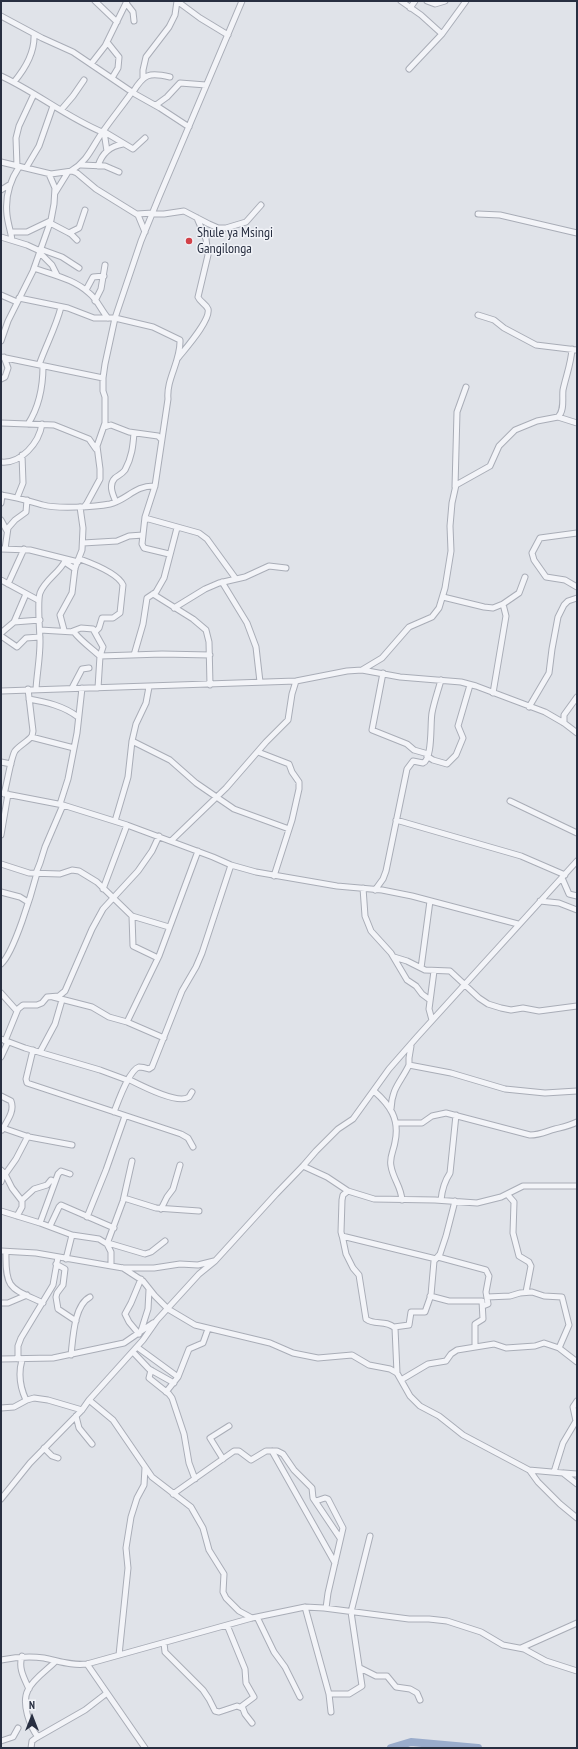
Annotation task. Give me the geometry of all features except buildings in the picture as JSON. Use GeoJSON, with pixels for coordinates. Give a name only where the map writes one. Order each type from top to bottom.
{"type":"FeatureCollection","features":[{"type":"Feature","properties":{"kind":"street"},"geometry":{"type":"LineString","coordinates":[[95,1],[117,22]]}},
{"type":"Feature","properties":{"kind":"street"},"geometry":{"type":"LineString","coordinates":[[143,78],[146,57],[169,27],[175,15],[177,1],[200,18],[228,35]]}},
{"type":"Feature","properties":{"kind":"street"},"geometry":{"type":"LineString","coordinates":[[96,449],[99,436],[104,427],[105,396],[103,378],[108,346],[115,318],[152,214],[242,1]]}},
{"type":"Feature","properties":{"kind":"street"},"geometry":{"type":"LineString","coordinates":[[401,1],[421,15],[442,34]]}},
{"type":"Feature","properties":{"kind":"street"},"geometry":{"type":"LineString","coordinates":[[410,8],[415,1]]}},
{"type":"Feature","properties":{"kind":"street"},"geometry":{"type":"LineString","coordinates":[[427,1],[435,4],[445,1]]}},
{"type":"Feature","properties":{"kind":"street"},"geometry":{"type":"LineString","coordinates":[[409,69],[442,34],[466,1]]}},
{"type":"Feature","properties":{"kind":"street"},"geometry":{"type":"LineString","coordinates":[[91,64],[107,42],[127,2],[132,9],[134,21]]}},
{"type":"Feature","properties":{"kind":"street"},"geometry":{"type":"LineString","coordinates":[[1,16],[34,34],[73,52],[132,92],[156,105],[188,127]]}},
{"type":"Feature","properties":{"kind":"street"},"geometry":{"type":"LineString","coordinates":[[14,82],[32,53],[34,34]]}},
{"type":"Feature","properties":{"kind":"street"},"geometry":{"type":"LineString","coordinates":[[107,42],[118,58],[118,68],[112,78]]}},
{"type":"Feature","properties":{"kind":"street"},"geometry":{"type":"LineString","coordinates":[[55,193],[70,172],[81,165],[103,132],[143,78],[151,74],[170,77]]}},
{"type":"Feature","properties":{"kind":"street"},"geometry":{"type":"LineString","coordinates":[[1,76],[14,82],[86,126],[103,132],[134,149],[145,138]]}},
{"type":"Feature","properties":{"kind":"street"},"geometry":{"type":"LineString","coordinates":[[61,110],[74,96],[84,80]]}},
{"type":"Feature","properties":{"kind":"street"},"geometry":{"type":"LineString","coordinates":[[156,105],[168,97],[180,83],[206,85]]}},
{"type":"Feature","properties":{"kind":"street"},"geometry":{"type":"LineString","coordinates":[[12,240],[7,216],[7,199],[9,185],[18,166],[16,138],[19,126],[34,94]]}},
{"type":"Feature","properties":{"kind":"street"},"geometry":{"type":"LineString","coordinates":[[26,168],[39,146],[53,106]]}},
{"type":"Feature","properties":{"kind":"street"},"geometry":{"type":"LineString","coordinates":[[103,132],[107,151]]}},
{"type":"Feature","properties":{"kind":"street"},"geometry":{"type":"LineString","coordinates":[[98,166],[107,151],[116,145],[123,144]]}},
{"type":"Feature","properties":{"kind":"street"},"geometry":{"type":"LineString","coordinates":[[1,162],[49,174],[70,172],[77,173],[96,189],[137,214],[145,232]]}},
{"type":"Feature","properties":{"kind":"street"},"geometry":{"type":"LineString","coordinates":[[81,165],[105,166],[119,172]]}},
{"type":"Feature","properties":{"kind":"street"},"geometry":{"type":"LineString","coordinates":[[1,341],[2,335],[34,268],[50,222],[55,193],[54,181],[49,174]]}},
{"type":"Feature","properties":{"kind":"street"},"geometry":{"type":"LineString","coordinates":[[1,190],[9,185]]}},
{"type":"Feature","properties":{"kind":"street"},"geometry":{"type":"LineString","coordinates":[[137,214],[164,214],[184,211],[218,228],[233,227],[246,222],[261,205]]}},
{"type":"Feature","properties":{"kind":"street"},"geometry":{"type":"LineString","coordinates":[[69,233],[79,228],[85,210]]}},
{"type":"Feature","properties":{"kind":"street"},"geometry":{"type":"LineString","coordinates":[[478,214],[500,215],[577,233]]}},
{"type":"Feature","properties":{"kind":"street"},"geometry":{"type":"LineString","coordinates":[[178,359],[203,326],[208,313],[207,308],[198,297],[208,255],[206,239],[197,218]]}},
{"type":"Feature","properties":{"kind":"street"},"geometry":{"type":"LineString","coordinates":[[11,232],[27,232],[50,222]]}},
{"type":"Feature","properties":{"kind":"street"},"geometry":{"type":"LineString","coordinates":[[50,222],[69,233],[77,240]]}},
{"type":"Feature","properties":{"kind":"street"},"geometry":{"type":"LineString","coordinates":[[1,244],[2,237],[12,240],[40,251],[62,257],[78,268]]}},
{"type":"Feature","properties":{"kind":"street"},"geometry":{"type":"LineString","coordinates":[[40,251],[52,265],[57,275]]}},
{"type":"Feature","properties":{"kind":"street"},"geometry":{"type":"LineString","coordinates":[[95,301],[102,289],[105,265]]}},
{"type":"Feature","properties":{"kind":"street"},"geometry":{"type":"LineString","coordinates":[[34,268],[57,275],[86,290],[108,318]]}},
{"type":"Feature","properties":{"kind":"street"},"geometry":{"type":"LineString","coordinates":[[86,290],[93,277],[104,276]]}},
{"type":"Feature","properties":{"kind":"street"},"geometry":{"type":"LineString","coordinates":[[1,296],[61,307],[94,318],[115,318],[153,327],[178,338],[181,342],[177,363],[167,389],[168,399],[155,486],[145,518],[143,534],[143,547],[169,554]]}},
{"type":"Feature","properties":{"kind":"street"},"geometry":{"type":"LineString","coordinates":[[28,424],[34,413],[40,392],[41,366],[48,341],[55,328],[61,307]]}},
{"type":"Feature","properties":{"kind":"street"},"geometry":{"type":"LineString","coordinates":[[478,315],[494,320],[504,328],[536,345],[575,350],[564,388],[562,410],[558,417]]}},
{"type":"Feature","properties":{"kind":"street"},"geometry":{"type":"LineString","coordinates":[[2,357],[103,378]]}},
{"type":"Feature","properties":{"kind":"street"},"geometry":{"type":"LineString","coordinates":[[1,379],[5,377],[8,368],[2,357]]}},
{"type":"Feature","properties":{"kind":"street"},"geometry":{"type":"LineString","coordinates":[[362,670],[382,658],[409,627],[432,617],[439,608],[443,597],[451,551],[450,526],[455,487],[457,412],[466,387]]}},
{"type":"Feature","properties":{"kind":"street"},"geometry":{"type":"LineString","coordinates":[[455,487],[459,482],[491,465],[499,446],[515,430],[537,421],[558,417],[577,423]]}},
{"type":"Feature","properties":{"kind":"street"},"geometry":{"type":"LineString","coordinates":[[1,423],[54,425],[90,439],[96,449],[100,469],[100,479],[87,503],[82,507]]}},
{"type":"Feature","properties":{"kind":"street"},"geometry":{"type":"LineString","coordinates":[[1,462],[12,462],[17,460],[37,440],[42,424]]}},
{"type":"Feature","properties":{"kind":"street"},"geometry":{"type":"LineString","coordinates":[[104,427],[111,426],[134,433],[158,436],[161,439]]}},
{"type":"Feature","properties":{"kind":"street"},"geometry":{"type":"LineString","coordinates":[[116,502],[112,486],[116,478],[124,470],[130,458],[133,449],[134,433]]}},
{"type":"Feature","properties":{"kind":"street"},"geometry":{"type":"LineString","coordinates":[[17,498],[23,483],[22,455]]}},
{"type":"Feature","properties":{"kind":"street"},"geometry":{"type":"LineString","coordinates":[[1,503],[1,495],[27,500],[44,506],[82,507],[116,502],[144,486],[155,486]]}},
{"type":"Feature","properties":{"kind":"street"},"geometry":{"type":"LineString","coordinates":[[27,500],[26,512],[24,515],[15,520],[7,531],[3,549],[39,552],[64,559],[79,560],[109,572],[122,581],[123,585],[120,613],[113,618],[102,618],[95,632]]}},
{"type":"Feature","properties":{"kind":"street"},"geometry":{"type":"LineString","coordinates":[[64,630],[60,616],[72,593],[74,569],[79,560],[83,543],[82,507]]}},
{"type":"Feature","properties":{"kind":"street"},"geometry":{"type":"LineString","coordinates":[[145,518],[177,528],[195,531],[207,539],[236,579]]}},
{"type":"Feature","properties":{"kind":"street"},"geometry":{"type":"LineString","coordinates":[[1,520],[7,531]]}},
{"type":"Feature","properties":{"kind":"street"},"geometry":{"type":"LineString","coordinates":[[134,654],[143,624],[147,598],[153,594],[164,578],[169,554],[177,528]]}},
{"type":"Feature","properties":{"kind":"street"},"geometry":{"type":"LineString","coordinates":[[577,533],[540,538],[532,553],[534,560],[546,577],[565,580],[577,587]]}},
{"type":"Feature","properties":{"kind":"street"},"geometry":{"type":"LineString","coordinates":[[83,543],[117,541],[129,536],[143,534]]}},
{"type":"Feature","properties":{"kind":"street"},"geometry":{"type":"LineString","coordinates":[[8,584],[24,550]]}},
{"type":"Feature","properties":{"kind":"street"},"geometry":{"type":"LineString","coordinates":[[64,559],[74,569]]}},
{"type":"Feature","properties":{"kind":"street"},"geometry":{"type":"LineString","coordinates":[[36,689],[40,637],[38,600],[40,592],[60,569],[64,559]]}},
{"type":"Feature","properties":{"kind":"street"},"geometry":{"type":"LineString","coordinates":[[174,608],[205,589],[222,582],[245,577],[269,566],[286,568]]}},
{"type":"Feature","properties":{"kind":"street"},"geometry":{"type":"LineString","coordinates":[[443,597],[489,608],[503,604],[521,591],[525,577]]}},
{"type":"Feature","properties":{"kind":"street"},"geometry":{"type":"LineString","coordinates":[[1,580],[38,600]]}},
{"type":"Feature","properties":{"kind":"street"},"geometry":{"type":"LineString","coordinates":[[222,582],[247,623],[256,647],[260,682]]}},
{"type":"Feature","properties":{"kind":"street"},"geometry":{"type":"LineString","coordinates":[[1,633],[14,622],[26,594]]}},
{"type":"Feature","properties":{"kind":"street"},"geometry":{"type":"LineString","coordinates":[[153,594],[193,619],[206,630],[210,655],[210,685]]}},
{"type":"Feature","properties":{"kind":"street"},"geometry":{"type":"LineString","coordinates":[[529,707],[549,673],[558,618],[564,605],[568,601],[577,598]]}},
{"type":"Feature","properties":{"kind":"street"},"geometry":{"type":"LineString","coordinates":[[493,693],[505,621],[506,612],[503,604]]}},
{"type":"Feature","properties":{"kind":"street"},"geometry":{"type":"LineString","coordinates":[[14,622],[40,620]]}},
{"type":"Feature","properties":{"kind":"street"},"geometry":{"type":"LineString","coordinates":[[40,630],[73,631],[85,628],[93,629],[103,647],[100,656],[98,688]]}},
{"type":"Feature","properties":{"kind":"street"},"geometry":{"type":"LineString","coordinates":[[73,631],[100,656],[134,654],[210,655]]}},
{"type":"Feature","properties":{"kind":"street"},"geometry":{"type":"LineString","coordinates":[[1,636],[17,647],[26,638],[40,637]]}},
{"type":"Feature","properties":{"kind":"street"},"geometry":{"type":"LineString","coordinates":[[72,688],[82,669],[89,668]]}},
{"type":"Feature","properties":{"kind":"street"},"geometry":{"type":"LineString","coordinates":[[1,691],[296,681],[347,670],[362,670],[470,685],[544,712],[564,723],[577,733]]}},
{"type":"Feature","properties":{"kind":"street"},"geometry":{"type":"LineString","coordinates":[[383,674],[372,730],[407,744],[414,750],[428,755],[433,760],[447,764],[456,755],[463,738],[458,726],[470,685]]}},
{"type":"Feature","properties":{"kind":"street"},"geometry":{"type":"LineString","coordinates":[[376,890],[386,871],[407,769],[413,761],[425,763],[428,755],[432,715],[441,680]]}},
{"type":"Feature","properties":{"kind":"street"},"geometry":{"type":"LineString","coordinates":[[171,841],[226,788],[288,720],[292,694],[296,681]]}},
{"type":"Feature","properties":{"kind":"street"},"geometry":{"type":"LineString","coordinates":[[115,821],[129,770],[132,740],[136,724],[146,703],[149,687]]}},
{"type":"Feature","properties":{"kind":"street"},"geometry":{"type":"LineString","coordinates":[[1,964],[8,955],[28,902],[45,847],[62,804],[77,733],[82,688]]}},
{"type":"Feature","properties":{"kind":"street"},"geometry":{"type":"LineString","coordinates":[[1,835],[4,794],[14,752],[31,737],[33,731],[28,689]]}},
{"type":"Feature","properties":{"kind":"street"},"geometry":{"type":"LineString","coordinates":[[564,723],[564,715],[577,697]]}},
{"type":"Feature","properties":{"kind":"street"},"geometry":{"type":"LineString","coordinates":[[29,699],[63,708],[78,717]]}},
{"type":"Feature","properties":{"kind":"street"},"geometry":{"type":"LineString","coordinates":[[31,737],[74,748]]}},
{"type":"Feature","properties":{"kind":"street"},"geometry":{"type":"LineString","coordinates":[[132,740],[170,760],[196,783],[234,809],[289,829]]}},
{"type":"Feature","properties":{"kind":"street"},"geometry":{"type":"LineString","coordinates":[[258,752],[289,764],[292,772],[299,782],[300,789],[274,876]]}},
{"type":"Feature","properties":{"kind":"street"},"geometry":{"type":"LineString","coordinates":[[1,762],[11,764]]}},
{"type":"Feature","properties":{"kind":"street"},"geometry":{"type":"LineString","coordinates":[[4,794],[62,804],[159,836],[231,865],[274,876],[382,890],[518,924]]}},
{"type":"Feature","properties":{"kind":"street"},"geometry":{"type":"LineString","coordinates":[[510,801],[577,833]]}},
{"type":"Feature","properties":{"kind":"street"},"geometry":{"type":"LineString","coordinates":[[396,820],[521,856],[564,876],[569,894],[577,896]]}},
{"type":"Feature","properties":{"kind":"street"},"geometry":{"type":"LineString","coordinates":[[103,889],[127,825]]}},
{"type":"Feature","properties":{"kind":"street"},"geometry":{"type":"LineString","coordinates":[[1,1057],[5,1040],[17,1011],[23,1005],[37,1005],[52,996],[59,996],[66,991],[96,921],[105,905],[113,899],[143,865],[159,836]]}},
{"type":"Feature","properties":{"kind":"street"},"geometry":{"type":"LineString","coordinates":[[127,1022],[158,958],[198,851]]}},
{"type":"Feature","properties":{"kind":"street"},"geometry":{"type":"LineString","coordinates":[[1,1359],[40,1359],[70,1355],[124,1343],[157,1320],[199,1274],[215,1261],[329,1137],[353,1119],[389,1070],[411,1044],[518,924],[577,861]]}},
{"type":"Feature","properties":{"kind":"street"},"geometry":{"type":"LineString","coordinates":[[1,864],[29,873],[60,874],[76,870],[98,882],[103,889],[132,916],[169,927]]}},
{"type":"Feature","properties":{"kind":"street"},"geometry":{"type":"LineString","coordinates":[[114,1112],[128,1080],[138,1068],[149,1069],[152,1067],[182,991],[196,967],[202,953],[231,865]]}},
{"type":"Feature","properties":{"kind":"street"},"geometry":{"type":"LineString","coordinates":[[363,888],[366,916],[371,931],[394,957],[407,980],[416,986],[423,996],[430,1000]]}},
{"type":"Feature","properties":{"kind":"street"},"geometry":{"type":"LineString","coordinates":[[1,892],[20,897],[28,902]]}},
{"type":"Feature","properties":{"kind":"street"},"geometry":{"type":"LineString","coordinates":[[421,968],[430,901]]}},
{"type":"Feature","properties":{"kind":"street"},"geometry":{"type":"LineString","coordinates":[[540,901],[559,903],[577,910]]}},
{"type":"Feature","properties":{"kind":"street"},"geometry":{"type":"LineString","coordinates":[[132,916],[133,946],[158,958]]}},
{"type":"Feature","properties":{"kind":"street"},"geometry":{"type":"LineString","coordinates":[[394,957],[407,961],[421,968],[434,971],[450,971],[464,986],[485,1002],[508,1010],[523,1008],[548,1010],[577,1006]]}},
{"type":"Feature","properties":{"kind":"street"},"geometry":{"type":"LineString","coordinates":[[432,1020],[430,1013],[430,1000],[434,971]]}},
{"type":"Feature","properties":{"kind":"street"},"geometry":{"type":"LineString","coordinates":[[1,993],[17,1011]]}},
{"type":"Feature","properties":{"kind":"street"},"geometry":{"type":"LineString","coordinates":[[52,996],[62,1000],[88,1005],[109,1017],[127,1022],[164,1038]]}},
{"type":"Feature","properties":{"kind":"street"},"geometry":{"type":"LineString","coordinates":[[40,1052],[55,1024],[62,1000]]}},
{"type":"Feature","properties":{"kind":"street"},"geometry":{"type":"LineString","coordinates":[[5,1040],[100,1070],[182,1100],[189,1097],[192,1092]]}},
{"type":"Feature","properties":{"kind":"street"},"geometry":{"type":"LineString","coordinates":[[410,1065],[408,1058],[411,1044]]}},
{"type":"Feature","properties":{"kind":"street"},"geometry":{"type":"LineString","coordinates":[[33,1050],[26,1079],[27,1083],[181,1134],[188,1138],[193,1147]]}},
{"type":"Feature","properties":{"kind":"street"},"geometry":{"type":"LineString","coordinates":[[410,1065],[451,1073],[505,1089],[545,1093],[577,1091]]}},
{"type":"Feature","properties":{"kind":"street"},"geometry":{"type":"LineString","coordinates":[[391,1110],[393,1094],[397,1084],[410,1065]]}},
{"type":"Feature","properties":{"kind":"street"},"geometry":{"type":"LineString","coordinates":[[374,1091],[387,1103],[396,1123],[396,1141],[390,1159],[394,1176],[401,1188],[402,1200]]}},
{"type":"Feature","properties":{"kind":"street"},"geometry":{"type":"LineString","coordinates":[[1,1096],[11,1101],[12,1104],[9,1117],[2,1129],[72,1145]]}},
{"type":"Feature","properties":{"kind":"street"},"geometry":{"type":"LineString","coordinates":[[396,1123],[422,1123],[436,1115],[443,1113],[456,1115],[520,1134],[530,1135],[543,1134],[577,1122]]}},
{"type":"Feature","properties":{"kind":"street"},"geometry":{"type":"LineString","coordinates":[[441,1200],[442,1189],[450,1173],[456,1115]]}},
{"type":"Feature","properties":{"kind":"street"},"geometry":{"type":"LineString","coordinates":[[86,1217],[106,1170],[126,1116]]}},
{"type":"Feature","properties":{"kind":"street"},"geometry":{"type":"LineString","coordinates":[[17,1216],[22,1207],[22,1200],[3,1176],[16,1159],[28,1136]]}},
{"type":"Feature","properties":{"kind":"street"},"geometry":{"type":"LineString","coordinates":[[111,1265],[111,1252],[108,1243],[124,1198],[132,1161]]}},
{"type":"Feature","properties":{"kind":"street"},"geometry":{"type":"LineString","coordinates":[[161,1209],[173,1189],[180,1165]]}},
{"type":"Feature","properties":{"kind":"street"},"geometry":{"type":"LineString","coordinates":[[303,1166],[327,1177],[348,1191],[374,1199],[441,1200],[471,1203],[487,1202],[523,1186],[577,1186]]}},
{"type":"Feature","properties":{"kind":"street"},"geometry":{"type":"LineString","coordinates":[[40,1222],[59,1172],[61,1171],[70,1174]]}},
{"type":"Feature","properties":{"kind":"street"},"geometry":{"type":"LineString","coordinates":[[22,1200],[34,1188],[47,1185],[51,1180],[55,1182]]}},
{"type":"Feature","properties":{"kind":"street"},"geometry":{"type":"LineString","coordinates":[[348,1191],[343,1195],[342,1200],[342,1235],[346,1254],[353,1268],[359,1275],[366,1319],[372,1322],[388,1323],[394,1327],[396,1334],[397,1373],[410,1396],[420,1406],[443,1418],[472,1440],[529,1470],[577,1474]]}},
{"type":"Feature","properties":{"kind":"street"},"geometry":{"type":"LineString","coordinates":[[507,1194],[514,1202],[512,1233],[515,1245],[519,1256],[529,1262],[531,1266],[526,1292]]}},
{"type":"Feature","properties":{"kind":"street"},"geometry":{"type":"LineString","coordinates":[[124,1198],[150,1207],[161,1209],[199,1211]]}},
{"type":"Feature","properties":{"kind":"street"},"geometry":{"type":"LineString","coordinates":[[394,1327],[409,1325],[411,1312],[425,1313],[430,1296],[434,1263],[446,1236],[455,1201]]}},
{"type":"Feature","properties":{"kind":"street"},"geometry":{"type":"LineString","coordinates":[[50,1226],[59,1206],[61,1205],[114,1228]]}},
{"type":"Feature","properties":{"kind":"street"},"geometry":{"type":"LineString","coordinates":[[1,1211],[40,1222],[72,1235],[98,1240],[145,1254],[151,1252],[165,1241]]}},
{"type":"Feature","properties":{"kind":"street"},"geometry":{"type":"LineString","coordinates":[[66,1259],[72,1235]]}},
{"type":"Feature","properties":{"kind":"street"},"geometry":{"type":"LineString","coordinates":[[342,1235],[486,1270],[488,1276],[486,1292],[488,1305],[483,1306]]}},
{"type":"Feature","properties":{"kind":"street"},"geometry":{"type":"LineString","coordinates":[[43,1303],[16,1290],[8,1280],[4,1252],[36,1253],[123,1268],[154,1268],[180,1264],[198,1265],[215,1261]]}},
{"type":"Feature","properties":{"kind":"street"},"geometry":{"type":"LineString","coordinates":[[26,1400],[20,1381],[18,1346],[21,1338],[53,1285],[58,1257]]}},
{"type":"Feature","properties":{"kind":"street"},"geometry":{"type":"LineString","coordinates":[[56,1264],[65,1268],[63,1285],[56,1297],[58,1309],[76,1321]]}},
{"type":"Feature","properties":{"kind":"street"},"geometry":{"type":"LineString","coordinates":[[123,1268],[141,1279],[149,1290],[168,1309],[195,1325],[270,1342],[294,1352],[318,1358],[352,1355],[370,1365],[390,1369],[397,1373]]}},
{"type":"Feature","properties":{"kind":"street"},"geometry":{"type":"LineString","coordinates":[[140,1333],[129,1322],[125,1314],[132,1303],[141,1279]]}},
{"type":"Feature","properties":{"kind":"street"},"geometry":{"type":"LineString","coordinates":[[140,1333],[148,1309],[149,1290]]}},
{"type":"Feature","properties":{"kind":"street"},"geometry":{"type":"LineString","coordinates":[[487,1297],[510,1296],[526,1292],[537,1293],[544,1296],[558,1296],[562,1298],[569,1324],[559,1348]]}},
{"type":"Feature","properties":{"kind":"street"},"geometry":{"type":"LineString","coordinates":[[1,1303],[8,1303],[27,1295]]}},
{"type":"Feature","properties":{"kind":"street"},"geometry":{"type":"LineString","coordinates":[[430,1296],[454,1302],[481,1300],[483,1306],[483,1319],[475,1324],[475,1347]]}},
{"type":"Feature","properties":{"kind":"street"},"geometry":{"type":"LineString","coordinates":[[70,1355],[76,1321],[81,1304],[90,1297]]}},
{"type":"Feature","properties":{"kind":"street"},"geometry":{"type":"LineString","coordinates":[[1,1499],[26,1467],[82,1410],[89,1400],[133,1352],[157,1320]]}},
{"type":"Feature","properties":{"kind":"street"},"geometry":{"type":"LineString","coordinates":[[166,1392],[178,1377],[189,1349],[203,1343],[208,1329]]}},
{"type":"Feature","properties":{"kind":"street"},"geometry":{"type":"LineString","coordinates":[[401,1380],[428,1364],[446,1361],[450,1354],[457,1350],[494,1344],[506,1348],[535,1346],[544,1343],[559,1348],[577,1362]]}},
{"type":"Feature","properties":{"kind":"street"},"geometry":{"type":"LineString","coordinates":[[137,1347],[178,1377]]}},
{"type":"Feature","properties":{"kind":"street"},"geometry":{"type":"LineString","coordinates":[[133,1352],[151,1370],[174,1383]]}},
{"type":"Feature","properties":{"kind":"street"},"geometry":{"type":"LineString","coordinates":[[151,1370],[149,1378],[171,1396],[180,1422],[189,1463],[195,1479]]}},
{"type":"Feature","properties":{"kind":"street"},"geometry":{"type":"LineString","coordinates":[[1,1408],[14,1407],[26,1400],[34,1398],[48,1400],[82,1410]]}},
{"type":"Feature","properties":{"kind":"street"},"geometry":{"type":"LineString","coordinates":[[89,1400],[113,1420],[158,1483],[191,1507],[198,1517],[209,1550],[224,1574],[223,1592],[226,1598],[239,1611],[254,1618],[274,1652],[285,1667],[300,1697]]}},
{"type":"Feature","properties":{"kind":"street"},"geometry":{"type":"LineString","coordinates":[[554,1472],[563,1443],[576,1422],[573,1407],[577,1401]]}},
{"type":"Feature","properties":{"kind":"street"},"geometry":{"type":"LineString","coordinates":[[76,1416],[79,1428],[92,1444]]}},
{"type":"Feature","properties":{"kind":"street"},"geometry":{"type":"LineString","coordinates":[[223,1459],[210,1438],[229,1426]]}},
{"type":"Feature","properties":{"kind":"street"},"geometry":{"type":"LineString","coordinates":[[44,1448],[52,1456],[58,1458]]}},
{"type":"Feature","properties":{"kind":"street"},"geometry":{"type":"LineString","coordinates":[[173,1494],[236,1451],[251,1460],[266,1452],[272,1451],[283,1454],[294,1470],[312,1488],[313,1498],[340,1538]]}},
{"type":"Feature","properties":{"kind":"street"},"geometry":{"type":"LineString","coordinates":[[272,1451],[335,1563]]}},
{"type":"Feature","properties":{"kind":"street"},"geometry":{"type":"LineString","coordinates":[[119,1655],[128,1568],[126,1548],[131,1517],[137,1498],[144,1485],[146,1468]]}},
{"type":"Feature","properties":{"kind":"street"},"geometry":{"type":"LineString","coordinates":[[529,1470],[538,1482],[560,1504],[577,1518]]}},
{"type":"Feature","properties":{"kind":"street"},"geometry":{"type":"LineString","coordinates":[[563,1473],[577,1484]]}},
{"type":"Feature","properties":{"kind":"street"},"geometry":{"type":"LineString","coordinates":[[316,1502],[325,1498],[328,1499],[342,1527],[326,1608]]}},
{"type":"Feature","properties":{"kind":"street"},"geometry":{"type":"LineString","coordinates":[[329,1694],[349,1694],[361,1687],[360,1668],[351,1612],[370,1536]]}},
{"type":"Feature","properties":{"kind":"street"},"geometry":{"type":"LineString","coordinates":[[305,1607],[329,1694],[332,1712]]}},
{"type":"Feature","properties":{"kind":"street"},"geometry":{"type":"LineString","coordinates":[[1,1660],[22,1656],[74,1665],[87,1664],[227,1625],[305,1607],[381,1614],[408,1619],[447,1621],[481,1632],[503,1645],[520,1648],[546,1661],[577,1671]]}},
{"type":"Feature","properties":{"kind":"street"},"geometry":{"type":"LineString","coordinates":[[520,1648],[577,1623]]}},
{"type":"Feature","properties":{"kind":"street"},"geometry":{"type":"LineString","coordinates":[[227,1625],[245,1669],[246,1683],[254,1697],[253,1699],[244,1703],[242,1708]]}},
{"type":"Feature","properties":{"kind":"street"},"geometry":{"type":"LineString","coordinates":[[164,1642],[165,1652],[203,1690],[215,1711],[219,1712],[237,1706],[242,1708],[252,1723]]}},
{"type":"Feature","properties":{"kind":"street"},"geometry":{"type":"LineString","coordinates":[[22,1656],[19,1664],[29,1689]]}},
{"type":"Feature","properties":{"kind":"street"},"geometry":{"type":"LineString","coordinates":[[38,1737],[28,1721],[26,1698],[29,1689],[56,1661]]}},
{"type":"Feature","properties":{"kind":"street"},"geometry":{"type":"LineString","coordinates":[[87,1664],[145,1748]]}},
{"type":"Feature","properties":{"kind":"street"},"geometry":{"type":"LineString","coordinates":[[360,1668],[376,1676],[387,1676],[396,1686],[410,1689],[417,1693],[420,1700]]}},
{"type":"Feature","properties":{"kind":"street"},"geometry":{"type":"LineString","coordinates":[[31,1748],[32,1741],[85,1710],[107,1693]]}},
{"type":"Feature","properties":{"kind":"street"},"geometry":{"type":"LineString","coordinates":[[1,1740],[13,1737],[18,1728]]}},
{"type":"Feature","properties":{"kind":"waterway"},"geometry":{"type":"LineString","coordinates":[[391,1748],[411,1742],[478,1748]]}},
{"type":"Feature","properties":{"kind":"place","name":"Shule ya Msingi Gangilonga"},"geometry":{"type":"Point","coordinates":[189,241]}}]}
